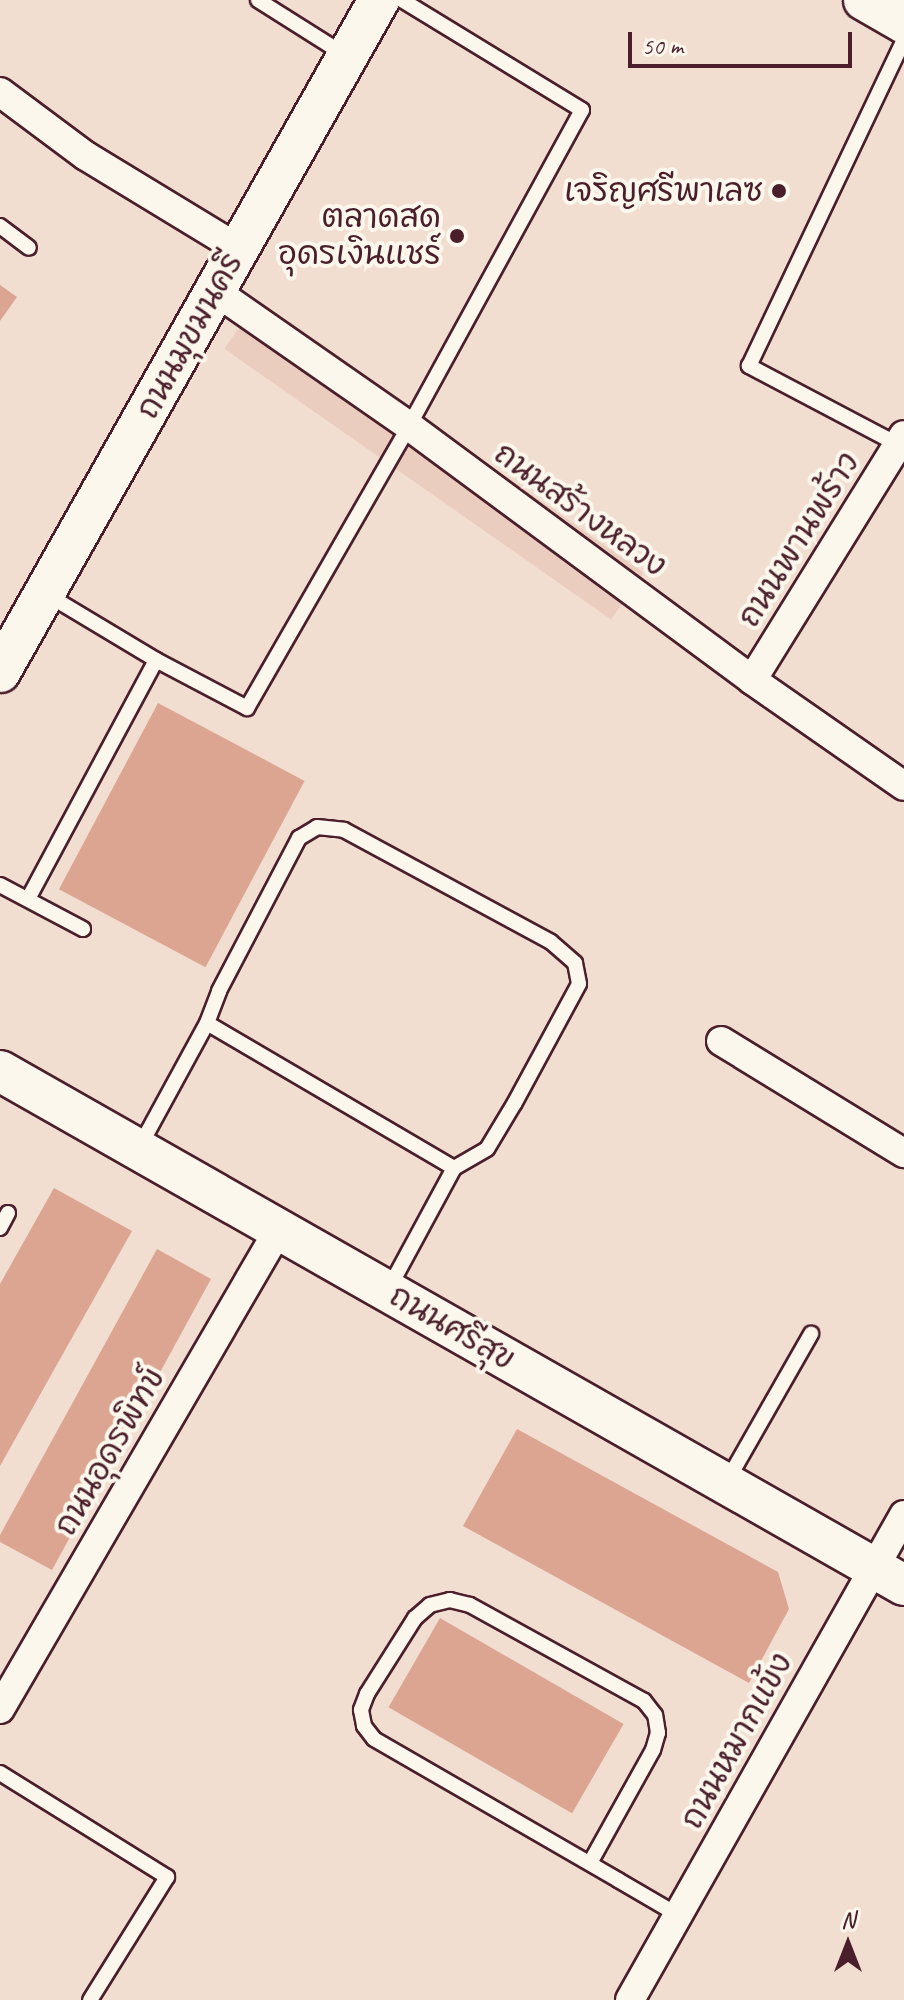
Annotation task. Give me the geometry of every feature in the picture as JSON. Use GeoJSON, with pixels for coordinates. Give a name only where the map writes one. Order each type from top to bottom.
{"type":"FeatureCollection","features":[{"type":"Feature","properties":{"kind":"main road","name":"ถนนมุขมนครี"},"geometry":{"type":"LineString","coordinates":[[0,672],[379,0]]}},
{"type":"Feature","properties":{"kind":"main road"},"geometry":{"type":"LineString","coordinates":[[864,0],[904,23]]}},
{"type":"Feature","properties":{"kind":"main road","name":"ถนนศรีสุข"},"geometry":{"type":"LineString","coordinates":[[0,1071],[888,1576]]}},
{"type":"Feature","properties":{"kind":"street"},"geometry":{"type":"LineString","coordinates":[[0,92],[86,156],[239,249]]}},
{"type":"Feature","properties":{"kind":"street","name":"ถนนสร้างหลวง"},"geometry":{"type":"LineString","coordinates":[[215,291],[409,426],[752,680],[902,779]]}},
{"type":"Feature","properties":{"kind":"street","name":"ถนนพานพร้าว"},"geometry":{"type":"LineString","coordinates":[[752,680],[901,440]]}},
{"type":"Feature","properties":{"kind":"street"},"geometry":{"type":"LineString","coordinates":[[721,1041],[904,1153]]}},
{"type":"Feature","properties":{"kind":"street","name":"ถนนอุดรพิทข์"},"geometry":{"type":"LineString","coordinates":[[0,1709],[279,1229]]}},
{"type":"Feature","properties":{"kind":"street","name":"ถนนหมากแข้ง"},"geometry":{"type":"LineString","coordinates":[[630,2000],[678,1915],[888,1576],[904,1515]]}},
{"type":"Feature","properties":{"kind":"lane"},"geometry":{"type":"LineString","coordinates":[[258,0],[347,57]]}},
{"type":"Feature","properties":{"kind":"lane"},"geometry":{"type":"LineString","coordinates":[[44,593],[156,660],[247,708],[409,426],[582,110],[402,0]]}},
{"type":"Feature","properties":{"kind":"lane"},"geometry":{"type":"LineString","coordinates":[[901,440],[749,366],[904,39]]}},
{"type":"Feature","properties":{"kind":"lane"},"geometry":{"type":"LineString","coordinates":[[0,226],[29,248]]}},
{"type":"Feature","properties":{"kind":"lane"},"geometry":{"type":"LineString","coordinates":[[28,899],[156,660]]}},
{"type":"Feature","properties":{"kind":"lane"},"geometry":{"type":"LineString","coordinates":[[138,1150],[207,1023],[219,991],[299,838],[317,827],[344,830],[551,942],[575,963],[579,984],[487,1149],[454,1168],[388,1291]]}},
{"type":"Feature","properties":{"kind":"lane"},"geometry":{"type":"LineString","coordinates":[[0,885],[83,929]]}},
{"type":"Feature","properties":{"kind":"lane"},"geometry":{"type":"LineString","coordinates":[[207,1023],[454,1168]]}},
{"type":"Feature","properties":{"kind":"lane"},"geometry":{"type":"LineString","coordinates":[[0,1228],[8,1213]]}},
{"type":"Feature","properties":{"kind":"lane"},"geometry":{"type":"LineString","coordinates":[[726,1484],[811,1334]]}},
{"type":"Feature","properties":{"kind":"lane"},"geometry":{"type":"LineString","coordinates":[[590,1863],[653,1750],[658,1733],[655,1715],[644,1701],[470,1605],[450,1600],[430,1605],[415,1618],[367,1694],[361,1710],[364,1726],[374,1739],[678,1915]]}},
{"type":"Feature","properties":{"kind":"lane"},"geometry":{"type":"LineString","coordinates":[[0,1773],[167,1877],[90,2000]]}},
{"type":"Feature","properties":{"kind":"shaded area"},"geometry":{"type":"Polygon","coordinates":[[[257,302],[644,573],[611,619],[224,349],[257,302]]]}},
{"type":"Feature","properties":{"kind":"building"},"geometry":{"type":"Polygon","coordinates":[[[0,285],[17,297],[0,321],[0,285]]]}},
{"type":"Feature","properties":{"kind":"building"},"geometry":{"type":"Polygon","coordinates":[[[158,703],[305,781],[206,967],[59,889],[158,703]]]}},
{"type":"Feature","properties":{"kind":"building"},"geometry":{"type":"Polygon","coordinates":[[[54,1188],[132,1231],[0,1466],[0,1284],[54,1188]]]}},
{"type":"Feature","properties":{"kind":"building"},"geometry":{"type":"Polygon","coordinates":[[[157,1249],[211,1279],[52,1570],[0,1542],[0,1535],[157,1249]]]}},
{"type":"Feature","properties":{"kind":"building"},"geometry":{"type":"Polygon","coordinates":[[[517,1429],[778,1572],[789,1609],[749,1683],[463,1526],[517,1429]]]}},
{"type":"Feature","properties":{"kind":"building"},"geometry":{"type":"Polygon","coordinates":[[[440,1618],[624,1724],[572,1813],[389,1707],[440,1618]]]}},
{"type":"Feature","properties":{"kind":"place","name":"เจริญศรีพาเลซ"},"geometry":{"type":"Point","coordinates":[779,191]}},
{"type":"Feature","properties":{"kind":"place","name":"ตลาดสด อุดรเงินแชร์"},"geometry":{"type":"Point","coordinates":[457,236]}}]}
